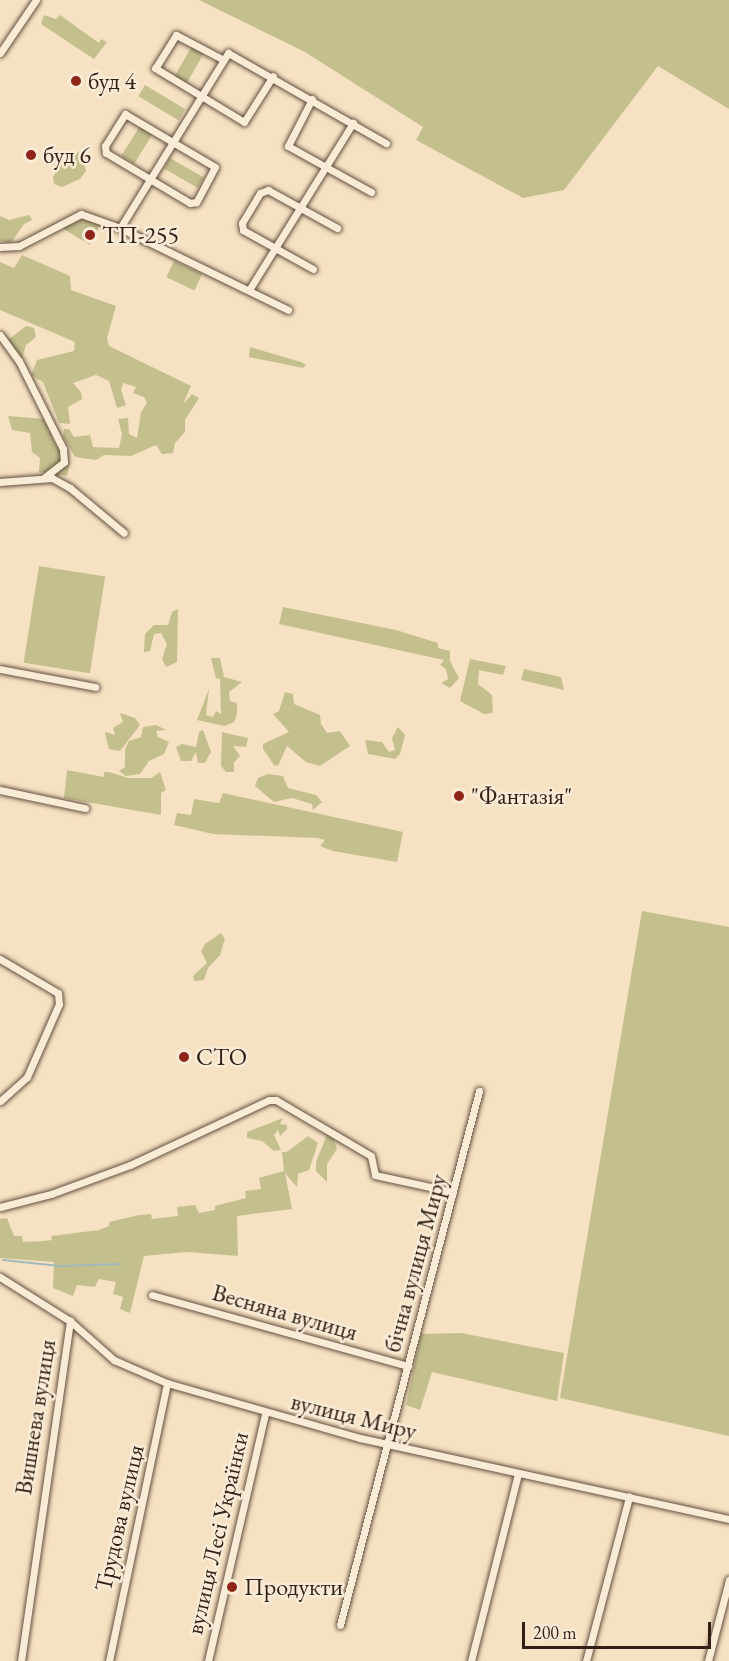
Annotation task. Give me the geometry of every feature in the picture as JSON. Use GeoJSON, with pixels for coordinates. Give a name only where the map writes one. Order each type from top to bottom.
{"type":"FeatureCollection","features":[{"type":"Feature","properties":{"kind":"street"},"geometry":{"type":"LineString","coordinates":[[0,53],[36,0]]}},
{"type":"Feature","properties":{"kind":"street"},"geometry":{"type":"LineString","coordinates":[[222,59],[179,35],[174,37],[157,64],[157,70],[244,122],[273,76]]}},
{"type":"Feature","properties":{"kind":"street"},"geometry":{"type":"LineString","coordinates":[[120,228],[222,59],[228,53],[234,54],[273,76],[386,143]]}},
{"type":"Feature","properties":{"kind":"street"},"geometry":{"type":"LineString","coordinates":[[312,99],[287,145],[371,192]]}},
{"type":"Feature","properties":{"kind":"street"},"geometry":{"type":"LineString","coordinates":[[123,116],[130,116],[215,167],[198,200],[190,203],[150,180],[104,150],[123,116]]}},
{"type":"Feature","properties":{"kind":"street"},"geometry":{"type":"LineString","coordinates":[[249,291],[352,123]]}},
{"type":"Feature","properties":{"kind":"street"},"geometry":{"type":"LineString","coordinates":[[312,270],[241,226],[260,193],[272,191],[337,228]]}},
{"type":"Feature","properties":{"kind":"street"},"geometry":{"type":"LineString","coordinates":[[0,246],[19,246],[76,214],[120,228],[288,310]]}},
{"type":"Feature","properties":{"kind":"street"},"geometry":{"type":"LineString","coordinates":[[0,335],[19,361],[63,449],[64,462],[45,477]]}},
{"type":"Feature","properties":{"kind":"street"},"geometry":{"type":"LineString","coordinates":[[0,482],[45,477],[70,488],[124,533]]}},
{"type":"Feature","properties":{"kind":"street"},"geometry":{"type":"LineString","coordinates":[[0,669],[95,687]]}},
{"type":"Feature","properties":{"kind":"street"},"geometry":{"type":"LineString","coordinates":[[0,790],[85,808]]}},
{"type":"Feature","properties":{"kind":"street"},"geometry":{"type":"LineString","coordinates":[[0,959],[58,993],[55,1014],[27,1077],[0,1101]]}},
{"type":"Feature","properties":{"kind":"street","name":"бічна вулиця Миру"},"geometry":{"type":"LineString","coordinates":[[340,1625],[479,1091]]}},
{"type":"Feature","properties":{"kind":"street"},"geometry":{"type":"LineString","coordinates":[[0,1207],[51,1194],[130,1165],[269,1100],[276,1100],[371,1155],[375,1175],[453,1192]]}},
{"type":"Feature","properties":{"kind":"street","name":"вулиця Миру"},"geometry":{"type":"LineString","coordinates":[[0,1277],[70,1321],[114,1360],[167,1383],[265,1414],[387,1444],[729,1519]]}},
{"type":"Feature","properties":{"kind":"street","name":"Весняна вулиця"},"geometry":{"type":"LineString","coordinates":[[152,1295],[408,1366]]}},
{"type":"Feature","properties":{"kind":"street","name":"Вишнева вулиця"},"geometry":{"type":"LineString","coordinates":[[21,1661],[70,1321]]}},
{"type":"Feature","properties":{"kind":"street","name":"Трудова вулиця"},"geometry":{"type":"LineString","coordinates":[[109,1661],[167,1383]]}},
{"type":"Feature","properties":{"kind":"street","name":"вулиця Лесі Українки"},"geometry":{"type":"LineString","coordinates":[[208,1661],[265,1414]]}},
{"type":"Feature","properties":{"kind":"street"},"geometry":{"type":"LineString","coordinates":[[471,1661],[518,1474]]}},
{"type":"Feature","properties":{"kind":"street"},"geometry":{"type":"LineString","coordinates":[[586,1661],[629,1497]]}},
{"type":"Feature","properties":{"kind":"street"},"geometry":{"type":"LineString","coordinates":[[708,1661],[729,1580]]}},
{"type":"Feature","properties":{"kind":"shaded area"},"geometry":{"type":"Polygon","coordinates":[[[199,0],[729,0],[729,109],[658,66],[564,190],[523,198],[416,140],[423,127],[305,52],[199,0]]]}},
{"type":"Feature","properties":{"kind":"shaded area"},"geometry":{"type":"Polygon","coordinates":[[[44,15],[56,19],[60,15],[99,43],[101,39],[107,42],[94,59],[41,24],[44,15]]]}},
{"type":"Feature","properties":{"kind":"shaded area"},"geometry":{"type":"Polygon","coordinates":[[[192,46],[204,53],[187,83],[174,76],[192,46]]]}},
{"type":"Feature","properties":{"kind":"shaded area"},"geometry":{"type":"Polygon","coordinates":[[[145,85],[185,109],[179,120],[138,96],[145,85]]]}},
{"type":"Feature","properties":{"kind":"shaded area"},"geometry":{"type":"Polygon","coordinates":[[[140,126],[153,134],[134,164],[121,156],[140,126]]]}},
{"type":"Feature","properties":{"kind":"shaded area"},"geometry":{"type":"Polygon","coordinates":[[[81,152],[86,171],[80,179],[62,187],[54,184],[53,177],[64,160],[70,154],[81,152]]]}},
{"type":"Feature","properties":{"kind":"shaded area"},"geometry":{"type":"Polygon","coordinates":[[[170,158],[204,178],[198,188],[164,168],[170,158]]]}},
{"type":"Feature","properties":{"kind":"shaded area"},"geometry":{"type":"Polygon","coordinates":[[[29,215],[32,220],[24,224],[11,243],[0,241],[0,216],[9,220],[29,215]]]}},
{"type":"Feature","properties":{"kind":"shaded area"},"geometry":{"type":"Polygon","coordinates":[[[80,219],[100,224],[95,234],[87,230],[84,235],[92,240],[90,245],[62,228],[80,219]]]}},
{"type":"Feature","properties":{"kind":"shaded area"},"geometry":{"type":"Polygon","coordinates":[[[22,255],[70,276],[71,290],[116,306],[107,338],[109,346],[191,386],[183,404],[192,394],[199,398],[185,420],[185,432],[175,443],[173,453],[162,454],[156,445],[131,456],[104,455],[96,460],[75,457],[63,436],[64,429],[69,429],[74,437],[90,435],[93,447],[119,448],[122,434],[118,419],[128,418],[129,434],[137,438],[141,412],[147,403],[144,397],[133,393],[136,387],[123,383],[121,390],[126,405],[117,408],[109,381],[96,375],[73,383],[81,392],[82,399],[68,407],[70,424],[59,423],[43,382],[31,375],[37,360],[74,351],[75,342],[0,310],[0,262],[14,268],[22,255]]]}},
{"type":"Feature","properties":{"kind":"shaded area"},"geometry":{"type":"Polygon","coordinates":[[[174,261],[202,274],[194,290],[166,277],[174,261]]]}},
{"type":"Feature","properties":{"kind":"shaded area"},"geometry":{"type":"Polygon","coordinates":[[[26,326],[34,328],[36,337],[26,345],[21,361],[8,340],[26,326]]]}},
{"type":"Feature","properties":{"kind":"shaded area"},"geometry":{"type":"Polygon","coordinates":[[[250,347],[306,365],[303,368],[249,357],[250,347]]]}},
{"type":"Feature","properties":{"kind":"shaded area"},"geometry":{"type":"Polygon","coordinates":[[[8,416],[44,419],[55,444],[70,462],[67,476],[39,472],[40,458],[32,452],[30,433],[12,430],[8,416]]]}},
{"type":"Feature","properties":{"kind":"shaded area"},"geometry":{"type":"Polygon","coordinates":[[[39,566],[105,576],[90,673],[24,663],[39,566]]]}},
{"type":"Feature","properties":{"kind":"shaded area"},"geometry":{"type":"Polygon","coordinates":[[[283,607],[396,630],[438,643],[438,648],[450,651],[450,661],[459,678],[450,688],[441,683],[448,679],[446,669],[440,665],[444,660],[279,624],[283,607]]]}},
{"type":"Feature","properties":{"kind":"shaded area"},"geometry":{"type":"Polygon","coordinates":[[[178,609],[177,662],[166,667],[162,659],[167,644],[161,633],[154,634],[150,651],[144,652],[145,634],[154,625],[168,625],[172,612],[178,609]]]}},
{"type":"Feature","properties":{"kind":"shaded area"},"geometry":{"type":"Polygon","coordinates":[[[211,658],[220,658],[224,677],[242,682],[229,692],[230,701],[237,703],[237,714],[234,722],[225,726],[197,720],[209,689],[206,715],[213,717],[216,711],[221,714],[220,679],[216,678],[211,658]]]}},
{"type":"Feature","properties":{"kind":"shaded area"},"geometry":{"type":"Polygon","coordinates":[[[470,659],[506,666],[503,675],[479,670],[478,684],[492,695],[493,713],[484,714],[460,701],[470,659]]]}},
{"type":"Feature","properties":{"kind":"shaded area"},"geometry":{"type":"Polygon","coordinates":[[[524,669],[561,677],[564,690],[521,680],[524,669]]]}},
{"type":"Feature","properties":{"kind":"shaded area"},"geometry":{"type":"Polygon","coordinates":[[[285,692],[293,694],[294,704],[320,715],[321,724],[327,733],[340,731],[350,746],[320,766],[306,762],[287,746],[278,766],[274,765],[263,749],[263,744],[289,732],[273,714],[279,711],[285,692]]]}},
{"type":"Feature","properties":{"kind":"shaded area"},"geometry":{"type":"Polygon","coordinates":[[[120,713],[135,718],[140,725],[120,751],[109,749],[105,734],[106,732],[115,735],[113,728],[123,722],[120,713]]]}},
{"type":"Feature","properties":{"kind":"shaded area"},"geometry":{"type":"Polygon","coordinates":[[[156,725],[166,730],[156,731],[158,737],[169,742],[164,754],[149,761],[140,774],[126,776],[119,771],[125,767],[125,749],[129,741],[141,737],[143,727],[156,725]]]}},
{"type":"Feature","properties":{"kind":"shaded area"},"geometry":{"type":"Polygon","coordinates":[[[398,727],[405,735],[400,754],[395,759],[368,754],[365,740],[382,742],[389,752],[395,750],[392,738],[398,727]]]}},
{"type":"Feature","properties":{"kind":"shaded area"},"geometry":{"type":"Polygon","coordinates":[[[203,730],[211,752],[205,763],[198,763],[196,752],[191,761],[181,761],[176,747],[182,744],[196,747],[199,732],[203,730]]]}},
{"type":"Feature","properties":{"kind":"shaded area"},"geometry":{"type":"Polygon","coordinates":[[[222,732],[248,738],[246,747],[233,746],[240,756],[234,762],[234,772],[226,772],[221,766],[222,732]]]}},
{"type":"Feature","properties":{"kind":"shaded area"},"geometry":{"type":"Polygon","coordinates":[[[67,770],[104,777],[104,772],[109,772],[128,778],[151,778],[160,772],[166,790],[161,793],[161,815],[64,798],[67,770]]]}},
{"type":"Feature","properties":{"kind":"shaded area"},"geometry":{"type":"Polygon","coordinates":[[[268,774],[283,776],[288,788],[316,795],[322,802],[313,810],[312,804],[292,798],[274,802],[255,786],[258,778],[268,774]]]}},
{"type":"Feature","properties":{"kind":"shaded area"},"geometry":{"type":"Polygon","coordinates":[[[223,793],[403,832],[397,862],[333,851],[320,846],[325,840],[317,838],[213,834],[174,825],[177,813],[191,815],[194,799],[219,803],[223,793]]]}},
{"type":"Feature","properties":{"kind":"shaded area"},"geometry":{"type":"Polygon","coordinates":[[[642,911],[729,927],[729,1436],[560,1398],[642,911]]]}},
{"type":"Feature","properties":{"kind":"shaded area"},"geometry":{"type":"Polygon","coordinates":[[[221,933],[225,939],[220,955],[208,968],[204,980],[194,981],[193,976],[207,963],[201,951],[205,944],[221,933]]]}},
{"type":"Feature","properties":{"kind":"shaded area"},"geometry":{"type":"Polygon","coordinates":[[[283,1118],[280,1124],[287,1125],[287,1129],[280,1136],[278,1130],[274,1135],[281,1150],[274,1151],[262,1141],[247,1138],[247,1132],[283,1118]]]}},
{"type":"Feature","properties":{"kind":"shaded area"},"geometry":{"type":"Polygon","coordinates":[[[330,1127],[337,1149],[327,1164],[327,1182],[316,1171],[316,1162],[330,1127]]]}},
{"type":"Feature","properties":{"kind":"shaded area"},"geometry":{"type":"Polygon","coordinates":[[[308,1136],[318,1143],[309,1170],[298,1174],[297,1187],[285,1173],[292,1209],[237,1216],[238,1256],[187,1252],[144,1256],[130,1313],[120,1309],[123,1297],[113,1294],[116,1282],[99,1279],[95,1287],[77,1285],[73,1296],[53,1288],[54,1262],[0,1258],[0,1219],[7,1218],[14,1236],[22,1236],[23,1242],[52,1240],[51,1236],[99,1230],[109,1226],[109,1222],[139,1215],[151,1214],[152,1219],[178,1216],[177,1207],[195,1205],[199,1213],[215,1210],[215,1206],[246,1198],[245,1191],[261,1189],[259,1178],[284,1171],[282,1152],[287,1152],[308,1136]]]}},
{"type":"Feature","properties":{"kind":"shaded area"},"geometry":{"type":"Polygon","coordinates":[[[461,1333],[564,1353],[557,1401],[432,1372],[420,1410],[406,1405],[421,1334],[461,1333]]]}},
{"type":"Feature","properties":{"kind":"waterway"},"geometry":{"type":"LineString","coordinates":[[3,1260],[60,1266],[120,1264]]}},
{"type":"Feature","properties":{"kind":"place","name":"буд 4"},"geometry":{"type":"Point","coordinates":[76,81]}},
{"type":"Feature","properties":{"kind":"place","name":"буд 6"},"geometry":{"type":"Point","coordinates":[31,155]}},
{"type":"Feature","properties":{"kind":"place","name":"ТП-255"},"geometry":{"type":"Point","coordinates":[90,235]}},
{"type":"Feature","properties":{"kind":"place","name":"\"Фантазія\""},"geometry":{"type":"Point","coordinates":[459,796]}},
{"type":"Feature","properties":{"kind":"place","name":"СТО"},"geometry":{"type":"Point","coordinates":[184,1057]}},
{"type":"Feature","properties":{"kind":"place","name":"Продукти"},"geometry":{"type":"Point","coordinates":[232,1587]}}]}
